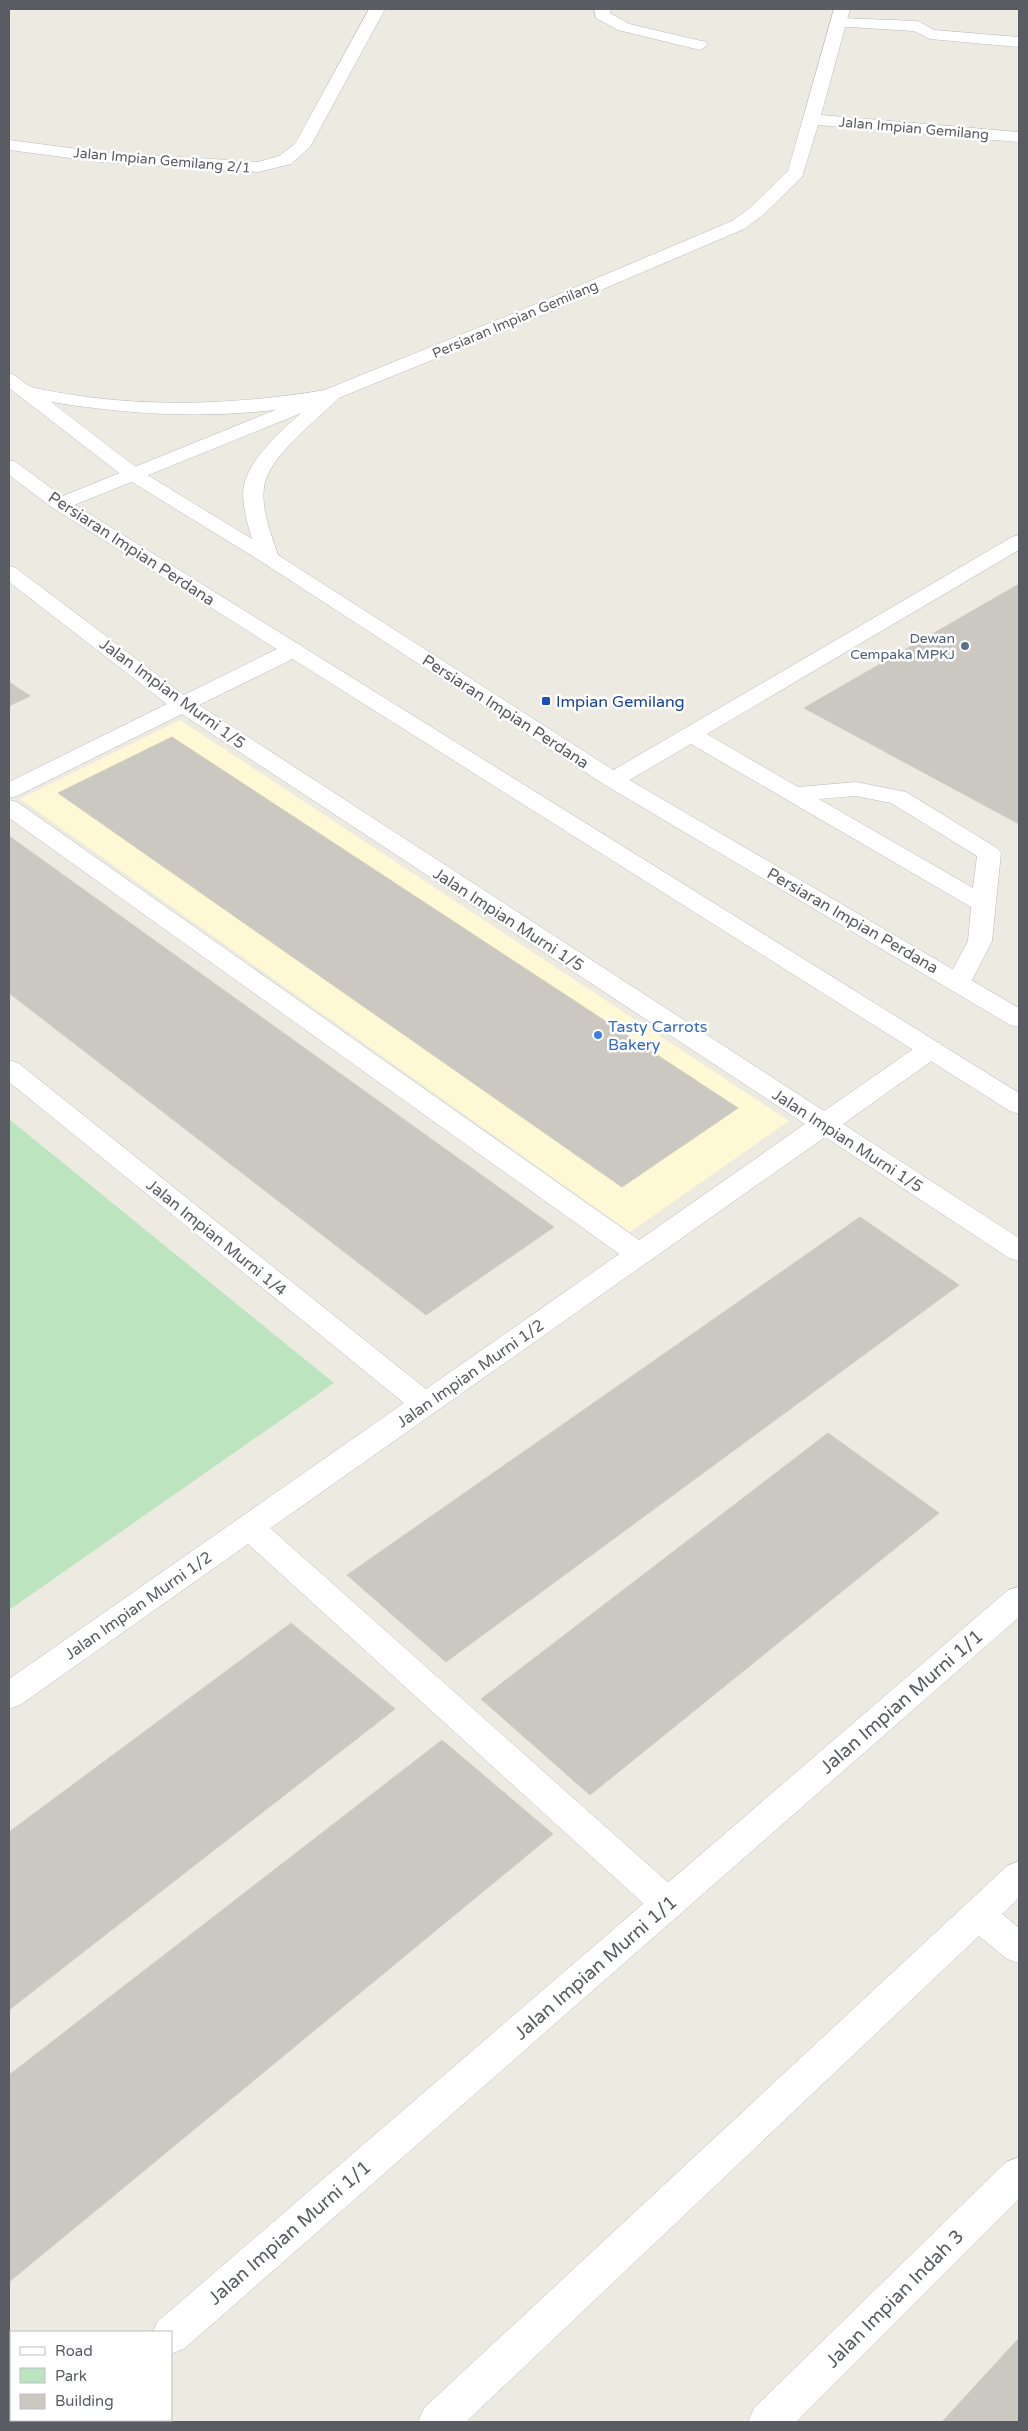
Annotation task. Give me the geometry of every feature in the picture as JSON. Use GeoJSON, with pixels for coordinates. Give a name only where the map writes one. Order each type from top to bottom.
{"type":"FeatureCollection","features":[{"type":"Feature","properties":{"kind":"street","name":"Jalan Impian Gemilang 2/1"},"geometry":{"type":"LineString","coordinates":[[9,145],[101,156],[258,167],[285,160],[302,147],[377,9]]}},
{"type":"Feature","properties":{"kind":"street"},"geometry":{"type":"LineString","coordinates":[[602,9],[602,15],[624,27],[700,45]]}},
{"type":"Feature","properties":{"kind":"street"},"geometry":{"type":"LineString","coordinates":[[918,26],[922,9]]}},
{"type":"Feature","properties":{"kind":"street"},"geometry":{"type":"LineString","coordinates":[[840,16],[918,26],[930,34],[1019,42]]}},
{"type":"Feature","properties":{"kind":"street","name":"Persiaran Impian Gemilang"},"geometry":{"type":"LineString","coordinates":[[60,504],[331,395],[738,225],[756,211],[796,173],[840,16]]}},
{"type":"Feature","properties":{"kind":"street","name":"Jalan Impian Gemilang"},"geometry":{"type":"LineString","coordinates":[[810,119],[1019,137]]}},
{"type":"Feature","properties":{"kind":"street","name":"Persiaran Impian Perdana"},"geometry":{"type":"LineString","coordinates":[[9,378],[134,475],[269,558],[613,780],[1019,1019]]}},
{"type":"Feature","properties":{"kind":"street"},"geometry":{"type":"LineString","coordinates":[[30,394],[136,408],[203,410],[274,406],[331,395]]}},
{"type":"Feature","properties":{"kind":"street"},"geometry":{"type":"LineString","coordinates":[[269,558],[255,515],[254,484],[269,457],[331,395]]}},
{"type":"Feature","properties":{"kind":"street","name":"Persiaran Impian Perdana"},"geometry":{"type":"LineString","coordinates":[[9,466],[60,504],[1019,1105]]}},
{"type":"Feature","properties":{"kind":"street"},"geometry":{"type":"LineString","coordinates":[[613,780],[1019,541]]}},
{"type":"Feature","properties":{"kind":"street","name":"Jalan Impian Murni 1/5"},"geometry":{"type":"LineString","coordinates":[[9,572],[183,705],[1019,1251]]}},
{"type":"Feature","properties":{"kind":"street"},"geometry":{"type":"LineString","coordinates":[[9,791],[293,650]]}},
{"type":"Feature","properties":{"kind":"street"},"geometry":{"type":"LineString","coordinates":[[690,734],[984,904]]}},
{"type":"Feature","properties":{"kind":"street"},"geometry":{"type":"LineString","coordinates":[[793,794],[856,789],[898,797],[989,853],[980,941],[959,982]]}},
{"type":"Feature","properties":{"kind":"street"},"geometry":{"type":"LineString","coordinates":[[9,807],[639,1254]]}},
{"type":"Feature","properties":{"kind":"street","name":"Jalan Impian Murni 1/2"},"geometry":{"type":"LineString","coordinates":[[9,1696],[931,1050]]}},
{"type":"Feature","properties":{"kind":"street","name":"Jalan Impian Murni 1/4"},"geometry":{"type":"LineString","coordinates":[[9,1069],[425,1404]]}},
{"type":"Feature","properties":{"kind":"street"},"geometry":{"type":"LineString","coordinates":[[249,1527],[668,1904]]}},
{"type":"Feature","properties":{"kind":"street","name":"Jalan Impian Murni 1/1"},"geometry":{"type":"LineString","coordinates":[[172,2333],[1019,1599]]}},
{"type":"Feature","properties":{"kind":"street"},"geometry":{"type":"LineString","coordinates":[[438,2422],[1019,1876]]}},
{"type":"Feature","properties":{"kind":"street"},"geometry":{"type":"LineString","coordinates":[[978,1915],[1019,1948]]}},
{"type":"Feature","properties":{"kind":"street","name":"Jalan Impian Indah 3"},"geometry":{"type":"LineString","coordinates":[[768,2422],[1019,2174]]}},
{"type":"Feature","properties":{"kind":"shaded area"},"geometry":{"type":"Polygon","coordinates":[[[180,720],[789,1121],[630,1232],[20,799],[180,720]]]}},
{"type":"Feature","properties":{"kind":"green space"},"geometry":{"type":"Polygon","coordinates":[[[9,1119],[334,1383],[9,1610],[9,1119]]]}},
{"type":"Feature","properties":{"kind":"building","name":"Dewan Cempaka MPKJ"},"geometry":{"type":"Polygon","coordinates":[[[1019,584],[1019,824],[804,708],[1019,584]]]}},
{"type":"Feature","properties":{"kind":"building"},"geometry":{"type":"Polygon","coordinates":[[[9,682],[30,696],[9,706],[9,682]]]}},
{"type":"Feature","properties":{"kind":"building"},"geometry":{"type":"Polygon","coordinates":[[[172,737],[738,1108],[622,1187],[58,793],[172,737]]]}},
{"type":"Feature","properties":{"kind":"building"},"geometry":{"type":"Polygon","coordinates":[[[9,836],[554,1227],[426,1315],[9,993],[9,836]]]}},
{"type":"Feature","properties":{"kind":"building"},"geometry":{"type":"Polygon","coordinates":[[[860,1217],[959,1285],[446,1662],[347,1575],[860,1217]]]}},
{"type":"Feature","properties":{"kind":"building"},"geometry":{"type":"Polygon","coordinates":[[[828,1433],[939,1513],[590,1795],[481,1699],[828,1433]]]}},
{"type":"Feature","properties":{"kind":"building"},"geometry":{"type":"Polygon","coordinates":[[[291,1623],[395,1709],[9,2010],[9,1832],[291,1623]]]}},
{"type":"Feature","properties":{"kind":"building"},"geometry":{"type":"Polygon","coordinates":[[[442,1740],[553,1834],[9,2282],[9,2075],[442,1740]]]}},
{"type":"Feature","properties":{"kind":"building"},"geometry":{"type":"Polygon","coordinates":[[[1019,2338],[1019,2422],[942,2422],[1019,2338]]]}},
{"type":"Feature","properties":{"kind":"place","name":"Dewan Cempaka MPKJ"},"geometry":{"type":"Point","coordinates":[965,646]}},
{"type":"Feature","properties":{"kind":"place","name":"Impian Gemilang"},"geometry":{"type":"Point","coordinates":[546,701]}},
{"type":"Feature","properties":{"kind":"place","name":"Tasty Carrots Bakery"},"geometry":{"type":"Point","coordinates":[598,1035]}}]}
